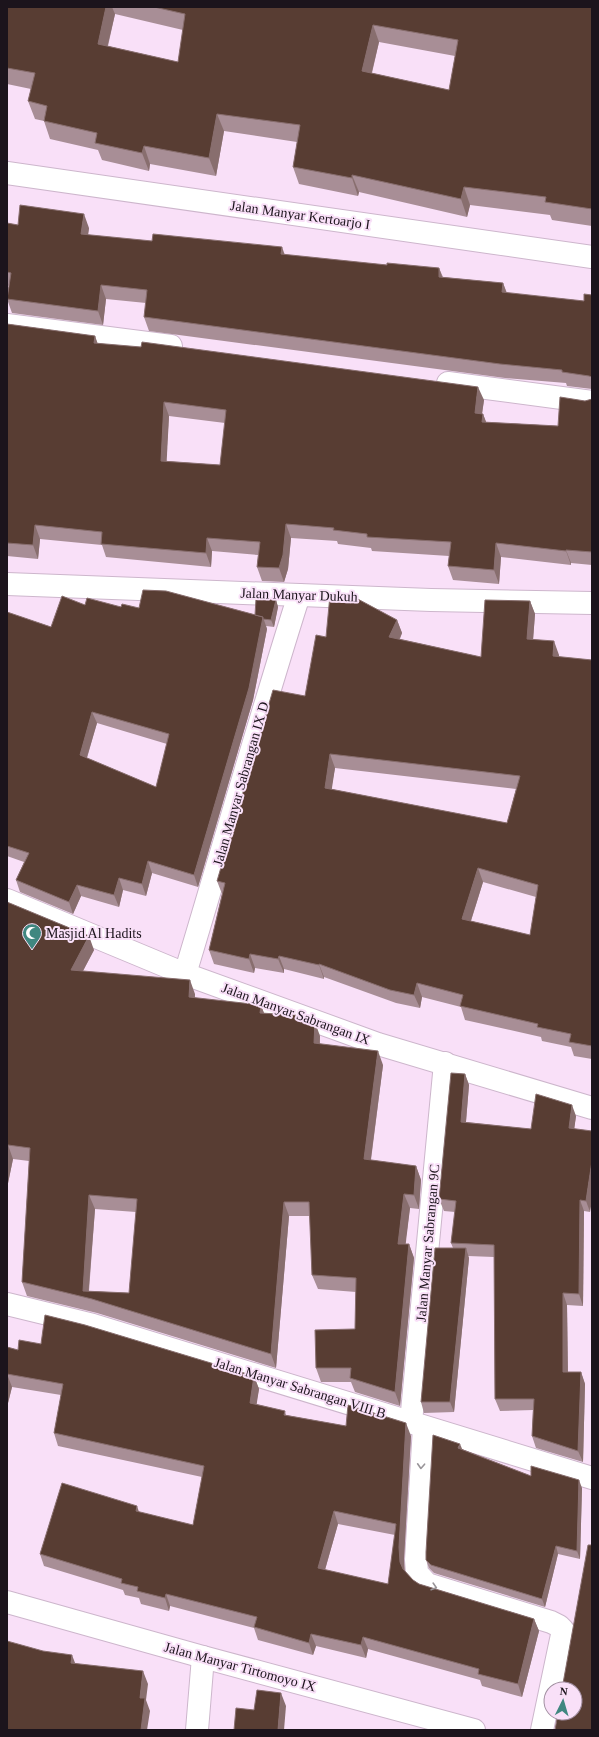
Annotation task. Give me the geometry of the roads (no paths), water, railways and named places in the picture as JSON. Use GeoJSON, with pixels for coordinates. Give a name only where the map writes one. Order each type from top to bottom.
{"type":"FeatureCollection","features":[{"type":"Feature","properties":{"kind":"street","name":"Jalan Manyar Kertoarjo I"},"geometry":{"type":"LineString","coordinates":[[7,173],[592,257]]}},
{"type":"Feature","properties":{"kind":"street"},"geometry":{"type":"LineString","coordinates":[[7,325],[189,349]]}},
{"type":"Feature","properties":{"kind":"street"},"geometry":{"type":"LineString","coordinates":[[426,380],[592,402]]}},
{"type":"Feature","properties":{"kind":"street","name":"Jalan Manyar Dukuh"},"geometry":{"type":"LineString","coordinates":[[7,584],[431,600],[592,603]]}},
{"type":"Feature","properties":{"kind":"street","name":"Jalan Manyar Sabrangan IX D"},"geometry":{"type":"LineString","coordinates":[[184,974],[228,832],[262,709],[299,595]]}},
{"type":"Feature","properties":{"kind":"street","name":"Jalan Manyar Sabrangan IX"},"geometry":{"type":"LineString","coordinates":[[7,900],[184,974],[378,1044],[592,1108]]}},
{"type":"Feature","properties":{"kind":"street","name":"Jalan Manyar Sabrangan 9C"},"geometry":{"type":"LineString","coordinates":[[445,1063],[417,1425],[417,1573],[427,1584],[559,1626],[563,1630],[542,1730]]}},
{"type":"Feature","properties":{"kind":"street","name":"Jalan Manyar Sabrangan VIII B"},"geometry":{"type":"LineString","coordinates":[[7,1304],[93,1324],[592,1478]]}},
{"type":"Feature","properties":{"kind":"street","name":"Jalan Manyar Tirtomoyo IX"},"geometry":{"type":"LineString","coordinates":[[7,1602],[203,1657],[474,1730]]}},
{"type":"Feature","properties":{"kind":"street"},"geometry":{"type":"LineString","coordinates":[[196,1730],[203,1657]]}},
{"type":"Feature","properties":{"kind":"place","name":"Masjid Al Hadits"},"geometry":{"type":"Point","coordinates":[32,950]}}]}
